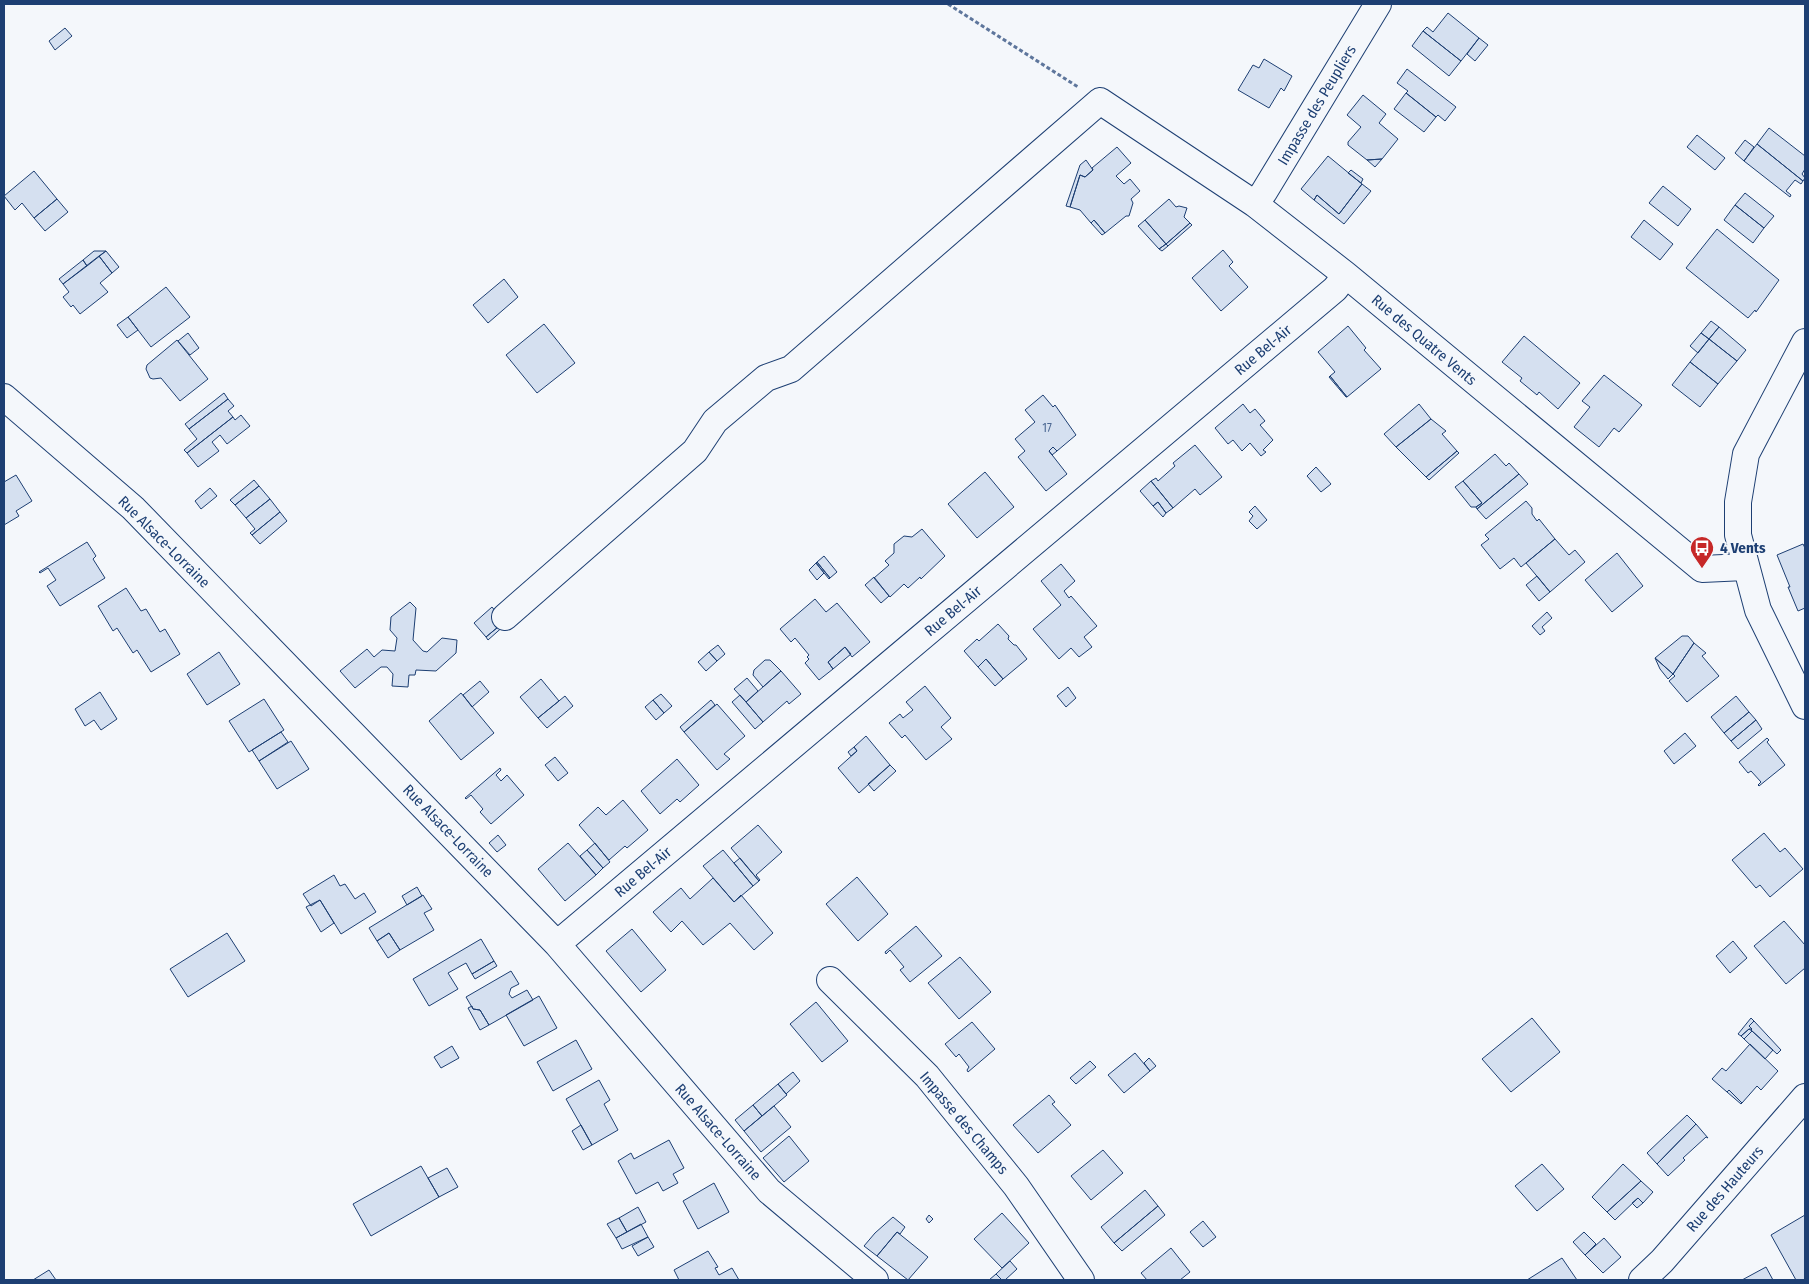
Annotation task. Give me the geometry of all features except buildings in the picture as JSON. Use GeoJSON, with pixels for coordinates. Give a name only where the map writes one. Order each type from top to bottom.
{"type":"FeatureCollection","features":[{"type":"Feature","properties":{"kind":"street","name":"Impasse des Peupliers"},"geometry":{"type":"LineString","coordinates":[[1255,204],[1270,184],[1378,4]]}},
{"type":"Feature","properties":{"kind":"street","name":"Rue des Quatre Vents"},"geometry":{"type":"LineString","coordinates":[[1100,101],[1255,204],[1346,276],[1702,569],[1745,567]]}},
{"type":"Feature","properties":{"kind":"street"},"geometry":{"type":"LineString","coordinates":[[505,617],[695,451],[716,421],[766,378],[791,369],[1100,101]]}},
{"type":"Feature","properties":{"kind":"street","name":"Rue Bel-Air"},"geometry":{"type":"LineString","coordinates":[[557,944],[1336,289],[1346,276]]}},
{"type":"Feature","properties":{"kind":"street"},"geometry":{"type":"LineString","coordinates":[[1805,342],[1746,454],[1738,502],[1738,535],[1758,610],[1805,706]]}},
{"type":"Feature","properties":{"kind":"street","name":"Rue Alsace-Lorraine"},"geometry":{"type":"LineString","coordinates":[[4,397],[132,508],[557,944],[768,1191],[876,1280]]}},
{"type":"Feature","properties":{"kind":"street","name":"Impasse des Champs"},"geometry":{"type":"LineString","coordinates":[[830,980],[927,1076],[1016,1186],[1081,1280]]}},
{"type":"Feature","properties":{"kind":"street","name":"Rue des Hauteurs"},"geometry":{"type":"LineString","coordinates":[[1642,1280],[1662,1262],[1805,1096]]}},
{"type":"Feature","properties":{"kind":"path"},"geometry":{"type":"LineString","coordinates":[[948,4],[1100,101]]}},
{"type":"Feature","properties":{"kind":"place","name":"4 Vents"},"geometry":{"type":"Point","coordinates":[1702,569]}}]}
